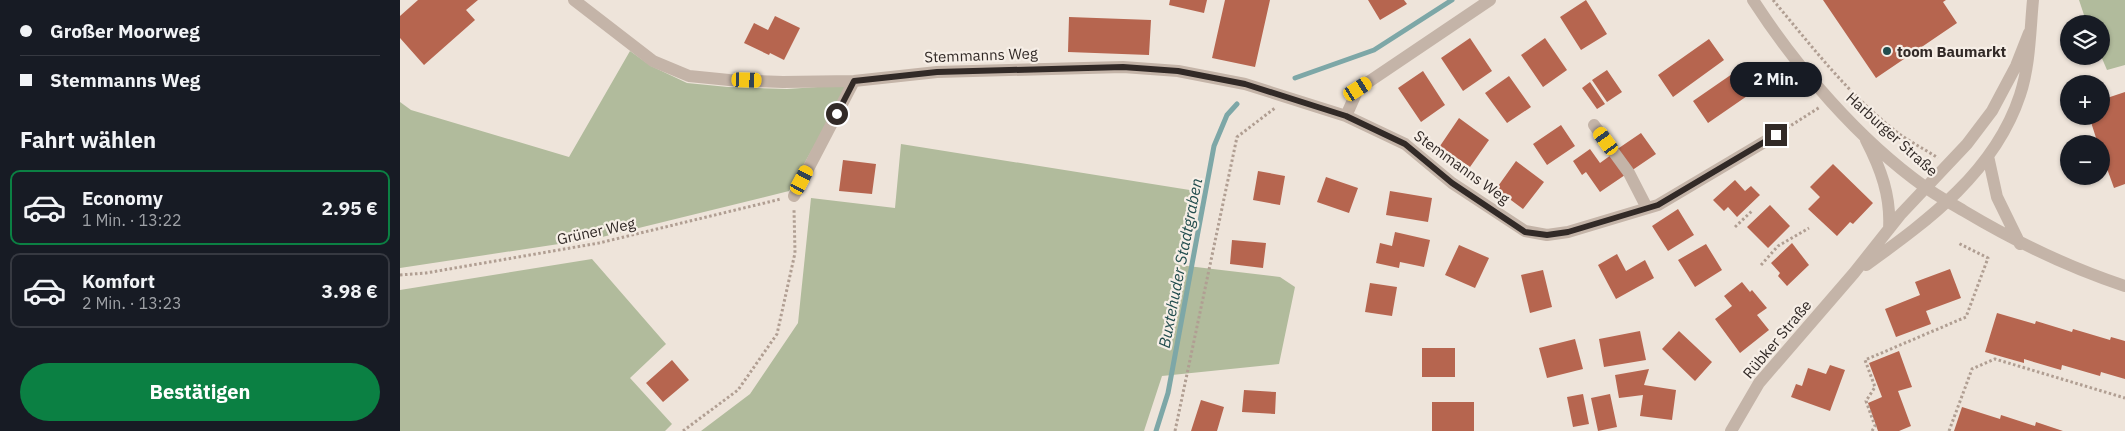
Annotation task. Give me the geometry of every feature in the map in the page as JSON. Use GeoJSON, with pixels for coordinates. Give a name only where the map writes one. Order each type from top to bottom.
{"type":"FeatureCollection","features":[{"type":"Feature","properties":{"kind":"street","name":"Stemmanns Weg"},"geometry":{"type":"LineString","coordinates":[[574,0],[654,61],[690,76],[783,82],[854,81],[937,72],[1123,67],[1178,71],[1245,84],[1287,99],[1346,116],[1405,144],[1452,183],[1525,232],[1547,235],[1568,232],[1658,205],[1776,135]]}},
{"type":"Feature","properties":{"kind":"street"},"geometry":{"type":"LineString","coordinates":[[1346,116],[1358,89],[1490,0]]}},
{"type":"Feature","properties":{"kind":"street","name":"Harburger Straße"},"geometry":{"type":"LineString","coordinates":[[1753,0],[1796,59],[1831,100],[1863,133],[1925,188],[2020,244],[2092,275],[2125,286]]}},
{"type":"Feature","properties":{"kind":"street"},"geometry":{"type":"LineString","coordinates":[[2029,33],[2033,0]]}},
{"type":"Feature","properties":{"kind":"street","name":"Rübker Straße"},"geometry":{"type":"LineString","coordinates":[[1731,431],[1759,383],[1854,273],[1888,229],[1967,144],[1992,111],[2016,66],[2029,33]]}},
{"type":"Feature","properties":{"kind":"street","name":"Rübker Straße"},"geometry":{"type":"LineString","coordinates":[[1854,273],[1918,228],[1968,181],[1988,156],[2000,139],[2020,94],[2026,71],[2029,33]]}},
{"type":"Feature","properties":{"kind":"street"},"geometry":{"type":"LineString","coordinates":[[794,196],[854,81]]}},
{"type":"Feature","properties":{"kind":"street"},"geometry":{"type":"LineString","coordinates":[[1594,125],[1629,173],[1647,208]]}},
{"type":"Feature","properties":{"kind":"street"},"geometry":{"type":"LineString","coordinates":[[1863,133],[1880,166],[1884,181],[1890,213],[1888,229]]}},
{"type":"Feature","properties":{"kind":"street"},"geometry":{"type":"LineString","coordinates":[[1988,156],[1997,197],[2020,244]]}},
{"type":"Feature","properties":{"kind":"path"},"geometry":{"type":"LineString","coordinates":[[1773,0],[1826,62],[1872,110],[1894,130],[1948,164]]}},
{"type":"Feature","properties":{"kind":"path"},"geometry":{"type":"LineString","coordinates":[[1174,431],[1237,137],[1287,99]]}},
{"type":"Feature","properties":{"kind":"path"},"geometry":{"type":"LineString","coordinates":[[1776,135],[1831,100]]}},
{"type":"Feature","properties":{"kind":"path"},"geometry":{"type":"LineString","coordinates":[[683,431],[738,390],[777,334],[796,253],[794,196]]}},
{"type":"Feature","properties":{"kind":"path","name":"Grüner Weg"},"geometry":{"type":"LineString","coordinates":[[400,275],[426,273],[599,243],[794,196]]}},
{"type":"Feature","properties":{"kind":"path"},"geometry":{"type":"LineString","coordinates":[[1736,227],[1753,210]]}},
{"type":"Feature","properties":{"kind":"path"},"geometry":{"type":"LineString","coordinates":[[1761,265],[1778,246],[1809,228]]}},
{"type":"Feature","properties":{"kind":"path"},"geometry":{"type":"LineString","coordinates":[[1872,431],[1875,426],[1866,401],[1876,387],[1865,360],[1966,317],[1988,258],[1958,243]]}},
{"type":"Feature","properties":{"kind":"path"},"geometry":{"type":"LineString","coordinates":[[1950,431],[1972,369],[1995,358],[2125,398]]}},
{"type":"Feature","properties":{"kind":"green space"},"geometry":{"type":"Polygon","coordinates":[[[2079,0],[2125,0],[2125,65],[2107,70],[2105,65],[2110,65],[2110,15],[2084,15],[2079,0]]]}},
{"type":"Feature","properties":{"kind":"green space"},"geometry":{"type":"Polygon","coordinates":[[[630,51],[651,66],[687,83],[728,87],[787,89],[848,85],[789,191],[598,238],[400,268],[400,102],[411,110],[569,157],[630,51]]]}},
{"type":"Feature","properties":{"kind":"green space"},"geometry":{"type":"Polygon","coordinates":[[[901,144],[1196,191],[1179,265],[1280,277],[1295,287],[1279,364],[1162,376],[1144,431],[701,431],[750,394],[798,323],[811,198],[895,208],[901,144]]]}},
{"type":"Feature","properties":{"kind":"green space"},"geometry":{"type":"Polygon","coordinates":[[[592,259],[666,344],[630,378],[672,424],[665,431],[400,431],[400,290],[592,259]]]}},
{"type":"Feature","properties":{"kind":"building"},"geometry":{"type":"Polygon","coordinates":[[[418,0],[478,0],[466,10],[475,20],[424,65],[400,38],[400,16],[418,0]]]}},
{"type":"Feature","properties":{"kind":"building"},"geometry":{"type":"Polygon","coordinates":[[[1170,0],[1207,0],[1204,13],[1169,5],[1170,0]]]}},
{"type":"Feature","properties":{"kind":"building"},"geometry":{"type":"Polygon","coordinates":[[[1225,0],[1270,0],[1255,67],[1212,58],[1225,0]]]}},
{"type":"Feature","properties":{"kind":"building"},"geometry":{"type":"Polygon","coordinates":[[[1368,0],[1404,0],[1407,4],[1380,20],[1368,0]]]}},
{"type":"Feature","properties":{"kind":"building"},"geometry":{"type":"Polygon","coordinates":[[[1586,0],[1607,34],[1581,50],[1560,17],[1586,0]]]}},
{"type":"Feature","properties":{"kind":"building","name":"toom Baumarkt"},"geometry":{"type":"Polygon","coordinates":[[[1823,0],[1946,0],[1943,2],[1957,23],[1876,78],[1823,0]]]}},
{"type":"Feature","properties":{"kind":"building"},"geometry":{"type":"Polygon","coordinates":[[[775,16],[800,28],[784,60],[744,43],[754,23],[768,30],[775,16]]]}},
{"type":"Feature","properties":{"kind":"building"},"geometry":{"type":"Polygon","coordinates":[[[1069,17],[1151,20],[1149,55],[1068,52],[1069,17]]]}},
{"type":"Feature","properties":{"kind":"building"},"geometry":{"type":"Polygon","coordinates":[[[1470,38],[1492,71],[1463,91],[1441,58],[1470,38]]]}},
{"type":"Feature","properties":{"kind":"building"},"geometry":{"type":"Polygon","coordinates":[[[1545,38],[1567,70],[1543,87],[1521,55],[1545,38]]]}},
{"type":"Feature","properties":{"kind":"building"},"geometry":{"type":"Polygon","coordinates":[[[1709,39],[1724,60],[1673,97],[1658,75],[1709,39]]]}},
{"type":"Feature","properties":{"kind":"building"},"geometry":{"type":"Polygon","coordinates":[[[1607,70],[1622,92],[1607,102],[1592,80],[1607,70]]]}},
{"type":"Feature","properties":{"kind":"building"},"geometry":{"type":"Polygon","coordinates":[[[1423,71],[1445,105],[1421,122],[1398,88],[1423,71]]]}},
{"type":"Feature","properties":{"kind":"building"},"geometry":{"type":"Polygon","coordinates":[[[1735,72],[1750,94],[1708,123],[1693,101],[1735,72]]]}},
{"type":"Feature","properties":{"kind":"building"},"geometry":{"type":"Polygon","coordinates":[[[1509,76],[1531,107],[1507,123],[1485,93],[1509,76]]]}},
{"type":"Feature","properties":{"kind":"building"},"geometry":{"type":"Polygon","coordinates":[[[1590,82],[1605,104],[1597,109],[1582,88],[1590,82]]]}},
{"type":"Feature","properties":{"kind":"building"},"geometry":{"type":"Polygon","coordinates":[[[2125,92],[2125,184],[2114,188],[2110,177],[2110,135],[2095,135],[2092,125],[2110,125],[2110,97],[2125,92]]]}},
{"type":"Feature","properties":{"kind":"building"},"geometry":{"type":"Polygon","coordinates":[[[1459,118],[1489,140],[1470,167],[1440,146],[1459,118]]]}},
{"type":"Feature","properties":{"kind":"building"},"geometry":{"type":"Polygon","coordinates":[[[1561,125],[1575,146],[1547,165],[1533,144],[1561,125]]]}},
{"type":"Feature","properties":{"kind":"building"},"geometry":{"type":"Polygon","coordinates":[[[1641,133],[1656,154],[1631,171],[1616,150],[1641,133]]]}},
{"type":"Feature","properties":{"kind":"building"},"geometry":{"type":"Polygon","coordinates":[[[1590,149],[1600,163],[1611,155],[1625,175],[1600,192],[1586,172],[1582,175],[1573,161],[1590,149]]]}},
{"type":"Feature","properties":{"kind":"building"},"geometry":{"type":"Polygon","coordinates":[[[843,160],[876,164],[872,194],[839,191],[843,160]]]}},
{"type":"Feature","properties":{"kind":"building"},"geometry":{"type":"Polygon","coordinates":[[[1516,161],[1544,182],[1523,209],[1496,189],[1516,161]]]}},
{"type":"Feature","properties":{"kind":"building"},"geometry":{"type":"Polygon","coordinates":[[[1833,164],[1873,203],[1853,224],[1850,222],[1837,236],[1808,209],[1820,197],[1810,187],[1833,164]]]}},
{"type":"Feature","properties":{"kind":"building"},"geometry":{"type":"Polygon","coordinates":[[[1258,171],[1285,176],[1280,205],[1253,200],[1258,171]]]}},
{"type":"Feature","properties":{"kind":"building"},"geometry":{"type":"Polygon","coordinates":[[[1326,177],[1358,188],[1349,213],[1317,202],[1326,177]]]}},
{"type":"Feature","properties":{"kind":"building"},"geometry":{"type":"Polygon","coordinates":[[[1735,180],[1745,191],[1751,186],[1760,195],[1737,217],[1728,207],[1724,211],[1713,200],[1735,180]]]}},
{"type":"Feature","properties":{"kind":"building"},"geometry":{"type":"Polygon","coordinates":[[[1390,191],[1432,198],[1428,222],[1386,215],[1390,191]]]}},
{"type":"Feature","properties":{"kind":"building"},"geometry":{"type":"Polygon","coordinates":[[[1770,205],[1790,226],[1768,248],[1747,227],[1770,205]]]}},
{"type":"Feature","properties":{"kind":"building"},"geometry":{"type":"Polygon","coordinates":[[[1678,209],[1694,235],[1668,251],[1652,226],[1678,209]]]}},
{"type":"Feature","properties":{"kind":"building"},"geometry":{"type":"Polygon","coordinates":[[[1395,232],[1430,240],[1424,267],[1400,262],[1399,268],[1376,263],[1380,243],[1392,246],[1395,232]]]}},
{"type":"Feature","properties":{"kind":"building"},"geometry":{"type":"Polygon","coordinates":[[[1232,240],[1266,243],[1263,268],[1230,264],[1232,240]]]}},
{"type":"Feature","properties":{"kind":"building"},"geometry":{"type":"Polygon","coordinates":[[[1792,243],[1809,265],[1787,286],[1778,276],[1780,273],[1771,263],[1792,243]]]}},
{"type":"Feature","properties":{"kind":"building"},"geometry":{"type":"Polygon","coordinates":[[[1706,244],[1722,270],[1695,287],[1678,260],[1706,244]]]}},
{"type":"Feature","properties":{"kind":"building"},"geometry":{"type":"Polygon","coordinates":[[[1459,245],[1489,258],[1475,288],[1445,275],[1459,245]]]}},
{"type":"Feature","properties":{"kind":"building"},"geometry":{"type":"Polygon","coordinates":[[[1617,254],[1626,271],[1645,260],[1654,278],[1616,299],[1598,265],[1617,254]]]}},
{"type":"Feature","properties":{"kind":"building"},"geometry":{"type":"Polygon","coordinates":[[[1950,269],[1961,298],[1926,311],[1931,324],[1896,337],[1885,309],[1920,295],[1915,282],[1950,269]]]}},
{"type":"Feature","properties":{"kind":"building"},"geometry":{"type":"Polygon","coordinates":[[[1543,270],[1552,307],[1530,313],[1521,275],[1543,270]]]}},
{"type":"Feature","properties":{"kind":"building"},"geometry":{"type":"Polygon","coordinates":[[[1742,282],[1750,292],[1752,290],[1767,308],[1757,315],[1769,330],[1740,353],[1715,319],[1732,306],[1724,296],[1742,282]]]}},
{"type":"Feature","properties":{"kind":"building"},"geometry":{"type":"Polygon","coordinates":[[[1370,283],[1397,287],[1392,316],[1365,312],[1370,283]]]}},
{"type":"Feature","properties":{"kind":"building"},"geometry":{"type":"Polygon","coordinates":[[[1997,313],[2035,324],[2036,321],[2072,332],[2073,329],[2110,340],[2111,337],[2125,341],[2125,379],[2101,372],[2100,376],[2062,365],[2061,370],[2024,359],[2024,363],[1985,352],[1997,313]]]}},
{"type":"Feature","properties":{"kind":"building"},"geometry":{"type":"Polygon","coordinates":[[[1640,331],[1646,360],[1604,367],[1599,339],[1640,331]]]}},
{"type":"Feature","properties":{"kind":"building"},"geometry":{"type":"Polygon","coordinates":[[[1679,331],[1712,362],[1695,381],[1662,349],[1679,331]]]}},
{"type":"Feature","properties":{"kind":"building"},"geometry":{"type":"Polygon","coordinates":[[[1575,339],[1583,369],[1547,378],[1539,348],[1575,339]]]}},
{"type":"Feature","properties":{"kind":"building"},"geometry":{"type":"Polygon","coordinates":[[[1422,348],[1455,348],[1455,377],[1422,377],[1422,348]]]}},
{"type":"Feature","properties":{"kind":"building"},"geometry":{"type":"Polygon","coordinates":[[[1899,351],[1912,387],[1898,391],[1911,426],[1899,431],[1878,431],[1868,403],[1882,397],[1869,363],[1899,351]]]}},
{"type":"Feature","properties":{"kind":"building"},"geometry":{"type":"Polygon","coordinates":[[[672,360],[689,380],[663,402],[646,383],[672,360]]]}},
{"type":"Feature","properties":{"kind":"building"},"geometry":{"type":"Polygon","coordinates":[[[1830,365],[1845,370],[1830,411],[1791,397],[1796,384],[1802,386],[1808,368],[1826,374],[1830,365]]]}},
{"type":"Feature","properties":{"kind":"building"},"geometry":{"type":"Polygon","coordinates":[[[1649,369],[1644,385],[1676,390],[1672,420],[1640,416],[1643,395],[1619,398],[1615,375],[1649,369]]]}},
{"type":"Feature","properties":{"kind":"building"},"geometry":{"type":"Polygon","coordinates":[[[1244,390],[1276,392],[1275,414],[1242,412],[1244,390]]]}},
{"type":"Feature","properties":{"kind":"building"},"geometry":{"type":"Polygon","coordinates":[[[1583,394],[1589,424],[1573,427],[1567,397],[1583,394]]]}},
{"type":"Feature","properties":{"kind":"building"},"geometry":{"type":"Polygon","coordinates":[[[1610,394],[1617,427],[1598,431],[1591,398],[1610,394]]]}},
{"type":"Feature","properties":{"kind":"building"},"geometry":{"type":"Polygon","coordinates":[[[1201,400],[1224,407],[1217,431],[1191,431],[1201,400]]]}},
{"type":"Feature","properties":{"kind":"building"},"geometry":{"type":"Polygon","coordinates":[[[1432,402],[1474,402],[1474,431],[1432,431],[1432,402]]]}},
{"type":"Feature","properties":{"kind":"building"},"geometry":{"type":"Polygon","coordinates":[[[1962,407],[2000,419],[2001,415],[2035,426],[2036,422],[2063,431],[1954,431],[1962,407]]]}},
{"type":"Feature","properties":{"kind":"waterway","name":"Buxtehuder Stadtgraben"},"geometry":{"type":"LineString","coordinates":[[1295,78],[1374,50],[1452,0]]}},
{"type":"Feature","properties":{"kind":"waterway","name":"Buxtehuder Stadtgraben"},"geometry":{"type":"LineString","coordinates":[[1156,431],[1168,393],[1214,146],[1227,115],[1237,104]]}},
{"type":"Feature","properties":{"kind":"place","name":"toom Baumarkt"},"geometry":{"type":"Point","coordinates":[1887,51]}},
{"type":"Feature","properties":{"kind":"route"},"geometry":{"type":"LineString","coordinates":[[837,114],[854,81],[937,72],[1123,67],[1178,71],[1245,84],[1287,99],[1346,116],[1405,144],[1452,183],[1525,232],[1547,235],[1568,232],[1658,205],[1776,135]]}}]}
